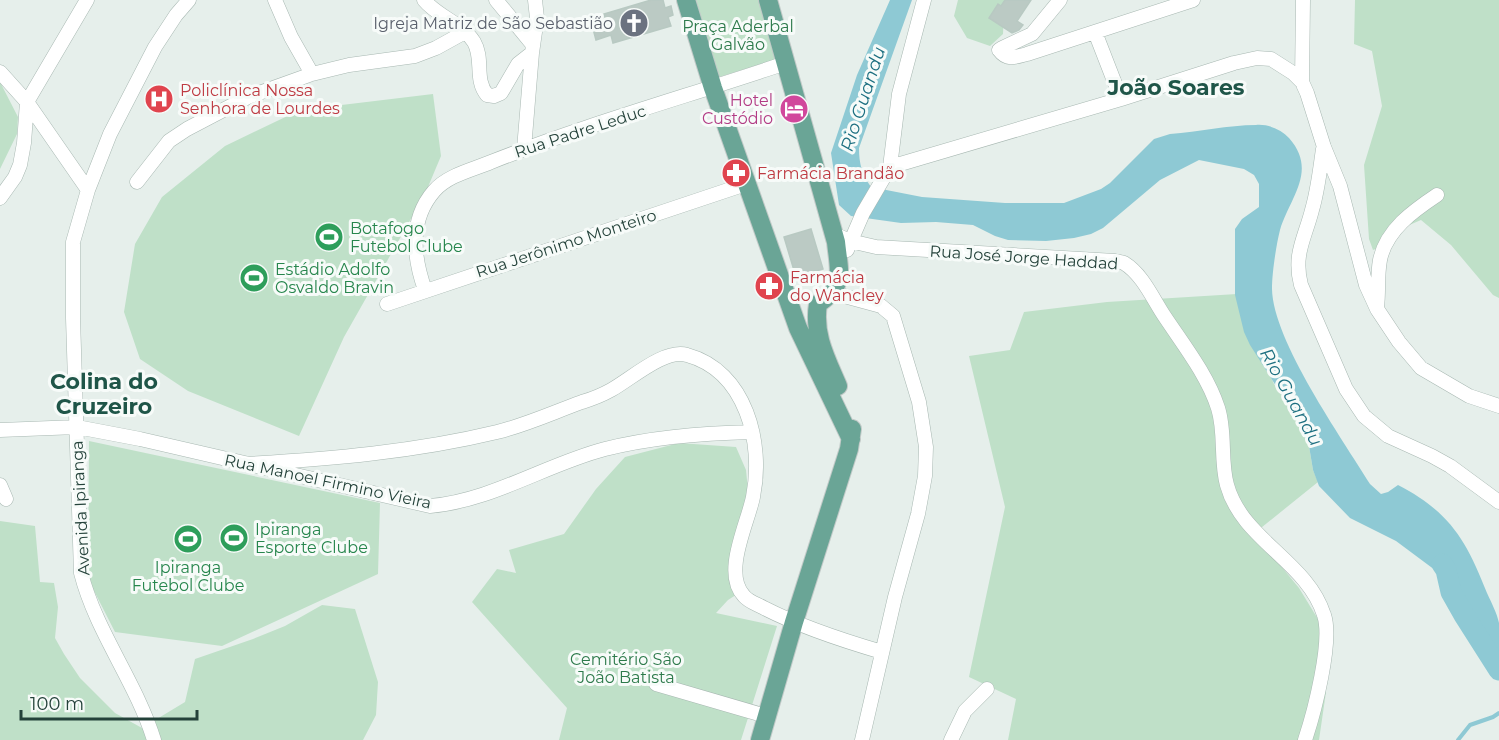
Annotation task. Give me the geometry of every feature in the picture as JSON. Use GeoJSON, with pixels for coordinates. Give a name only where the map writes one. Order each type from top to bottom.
{"type":"FeatureCollection","features":[{"type":"Feature","properties":{"kind":"main road"},"geometry":{"type":"LineString","coordinates":[[686,0],[713,88],[798,328],[851,439]]}},
{"type":"Feature","properties":{"kind":"main road"},"geometry":{"type":"LineString","coordinates":[[760,740],[851,439],[852,426],[849,408],[824,352],[816,326],[825,299],[838,281],[840,239],[768,0]]}},
{"type":"Feature","properties":{"kind":"main road"},"geometry":{"type":"LineString","coordinates":[[783,286],[799,298],[825,299]]}},
{"type":"Feature","properties":{"kind":"street"},"geometry":{"type":"LineString","coordinates":[[0,198],[20,165],[27,102],[87,0]]}},
{"type":"Feature","properties":{"kind":"street","name":"Avenida Ipiranga"},"geometry":{"type":"LineString","coordinates":[[154,740],[146,717],[91,606],[84,582],[80,553],[73,242],[88,190],[110,134],[155,47],[189,0]]}},
{"type":"Feature","properties":{"kind":"street"},"geometry":{"type":"LineString","coordinates":[[275,0],[291,37],[312,74]]}},
{"type":"Feature","properties":{"kind":"street"},"geometry":{"type":"LineString","coordinates":[[424,0],[465,32],[474,43],[478,52],[480,84],[487,95],[494,96],[501,93],[518,64],[532,49]]}},
{"type":"Feature","properties":{"kind":"street"},"geometry":{"type":"LineString","coordinates":[[496,0],[532,49]]}},
{"type":"Feature","properties":{"kind":"street"},"geometry":{"type":"LineString","coordinates":[[524,149],[532,49],[537,18],[535,0]]}},
{"type":"Feature","properties":{"kind":"street"},"geometry":{"type":"LineString","coordinates":[[840,239],[863,213],[890,167],[899,94],[924,0]]}},
{"type":"Feature","properties":{"kind":"street"},"geometry":{"type":"LineString","coordinates":[[1060,0],[1032,34],[999,50],[1002,54],[1008,58],[1019,56],[1193,0]]}},
{"type":"Feature","properties":{"kind":"street"},"geometry":{"type":"LineString","coordinates":[[1303,0],[1302,82],[1340,186],[1365,285],[1377,309],[1399,342],[1421,368],[1469,396],[1499,406]]}},
{"type":"Feature","properties":{"kind":"street"},"geometry":{"type":"LineString","coordinates":[[137,182],[164,146],[187,129],[248,97],[312,74],[350,65],[415,56],[436,48],[465,32]]}},
{"type":"Feature","properties":{"kind":"street"},"geometry":{"type":"LineString","coordinates":[[1095,32],[1121,99]]}},
{"type":"Feature","properties":{"kind":"street"},"geometry":{"type":"LineString","coordinates":[[890,167],[1257,58],[1272,59],[1302,82]]}},
{"type":"Feature","properties":{"kind":"street","name":"Rua Padre Leduc"},"geometry":{"type":"LineString","coordinates":[[425,290],[416,259],[414,241],[416,227],[433,192],[449,179],[524,149],[786,63]]}},
{"type":"Feature","properties":{"kind":"street"},"geometry":{"type":"LineString","coordinates":[[0,72],[27,102],[88,190]]}},
{"type":"Feature","properties":{"kind":"street"},"geometry":{"type":"LineString","coordinates":[[1324,147],[1312,214],[1300,244],[1298,270],[1301,285],[1346,389],[1364,416],[1382,432],[1441,461],[1499,502]]}},
{"type":"Feature","properties":{"kind":"street","name":"Rua Jerônimo Monteiro"},"geometry":{"type":"LineString","coordinates":[[387,304],[746,184]]}},
{"type":"Feature","properties":{"kind":"street"},"geometry":{"type":"LineString","coordinates":[[1377,309],[1379,270],[1386,243],[1404,220],[1437,195]]}},
{"type":"Feature","properties":{"kind":"street","name":"Rua José Jorge Haddad"},"geometry":{"type":"LineString","coordinates":[[840,239],[876,247],[1115,261],[1124,263],[1136,275],[1180,338],[1219,410],[1227,485],[1236,506],[1250,526],[1304,579],[1315,593],[1324,615],[1327,635],[1325,654],[1305,740]]}},
{"type":"Feature","properties":{"kind":"street"},"geometry":{"type":"LineString","coordinates":[[825,299],[881,306],[893,316],[919,402],[927,447],[925,476],[918,513],[862,740]]}},
{"type":"Feature","properties":{"kind":"street"},"geometry":{"type":"LineString","coordinates":[[246,464],[393,452],[438,445],[499,431],[610,391],[658,361],[682,353],[706,362],[734,387],[743,401],[752,432],[757,456],[754,494],[735,570],[739,589],[748,600],[794,622],[839,640],[882,652]]}},
{"type":"Feature","properties":{"kind":"street","name":"Rua Manoel Firmino Vieira"},"geometry":{"type":"LineString","coordinates":[[0,430],[77,428],[140,439],[430,506],[443,505],[481,494],[605,449],[658,439],[709,433],[752,432]]}},
{"type":"Feature","properties":{"kind":"street"},"geometry":{"type":"LineString","coordinates":[[0,485],[6,499]]}},
{"type":"Feature","properties":{"kind":"street"},"geometry":{"type":"LineString","coordinates":[[656,684],[766,716]]}},
{"type":"Feature","properties":{"kind":"street"},"geometry":{"type":"LineString","coordinates":[[951,740],[965,711],[987,689]]}},
{"type":"Feature","properties":{"kind":"green space","name":"Praça Aderbal Galvão"},"geometry":{"type":"Polygon","coordinates":[[[695,0],[759,0],[777,59],[719,77],[695,0]]]}},
{"type":"Feature","properties":{"kind":"green space"},"geometry":{"type":"Polygon","coordinates":[[[958,0],[1008,0],[1004,12],[1003,34],[990,46],[967,38],[954,16],[958,0]]]}},
{"type":"Feature","properties":{"kind":"green space"},"geometry":{"type":"Polygon","coordinates":[[[1355,0],[1499,0],[1499,298],[1493,295],[1451,245],[1421,220],[1400,229],[1390,243],[1373,250],[1369,239],[1364,165],[1382,106],[1372,51],[1354,44],[1355,0]]]}},
{"type":"Feature","properties":{"kind":"green space"},"geometry":{"type":"Polygon","coordinates":[[[0,82],[18,117],[17,134],[0,169],[0,82]]]}},
{"type":"Feature","properties":{"kind":"green space","name":"Estádio Adolfo Osvaldo Bravin"},"geometry":{"type":"Polygon","coordinates":[[[433,94],[441,156],[425,194],[344,337],[299,436],[188,391],[140,359],[124,312],[135,244],[162,197],[225,146],[300,110],[433,94]]]}},
{"type":"Feature","properties":{"kind":"green space"},"geometry":{"type":"Polygon","coordinates":[[[1237,294],[1240,312],[1274,384],[1292,411],[1309,446],[1313,470],[1318,482],[1251,536],[1276,560],[1299,588],[1324,629],[1326,692],[1319,740],[1008,740],[1016,699],[969,677],[1005,507],[969,356],[1010,350],[1024,312],[1107,302],[1237,294]]]}},
{"type":"Feature","properties":{"kind":"green space","name":"Ipiranga Esporte Clube"},"geometry":{"type":"Polygon","coordinates":[[[89,441],[380,503],[378,574],[222,646],[115,632],[88,579],[89,441]]]}},
{"type":"Feature","properties":{"kind":"green space","name":"Cemitério São João Batista"},"geometry":{"type":"Polygon","coordinates":[[[679,443],[736,447],[746,470],[750,511],[743,545],[739,593],[728,600],[716,613],[777,626],[741,740],[559,740],[567,708],[472,602],[497,569],[516,573],[509,550],[564,534],[596,489],[625,457],[679,443]]]}},
{"type":"Feature","properties":{"kind":"green space"},"geometry":{"type":"Polygon","coordinates":[[[0,521],[35,526],[40,582],[54,583],[58,607],[55,638],[80,678],[115,713],[142,728],[185,702],[195,659],[285,626],[322,605],[355,609],[378,682],[376,715],[363,740],[0,740],[0,521]]]}},
{"type":"Feature","properties":{"kind":"water"},"geometry":{"type":"Polygon","coordinates":[[[890,0],[912,0],[859,148],[862,169],[871,187],[922,197],[1005,203],[1064,203],[1101,189],[1110,183],[1154,139],[1170,134],[1261,125],[1270,126],[1289,138],[1297,150],[1302,173],[1280,230],[1273,268],[1272,289],[1275,310],[1284,335],[1311,389],[1370,484],[1381,494],[1398,485],[1416,495],[1443,517],[1463,543],[1472,558],[1498,619],[1499,674],[1451,589],[1439,573],[1396,541],[1350,518],[1319,486],[1313,470],[1309,446],[1292,411],[1250,345],[1244,332],[1235,295],[1235,229],[1242,219],[1259,207],[1259,184],[1254,175],[1244,169],[1199,160],[1160,180],[1103,228],[1074,238],[1046,241],[1008,240],[973,225],[936,222],[901,223],[851,216],[839,205],[831,153],[857,75],[890,0]]]}},
{"type":"Feature","properties":{"kind":"building","name":"Igreja Matriz de São Sebastião"},"geometry":{"type":"Polygon","coordinates":[[[651,0],[663,0],[665,8],[671,6],[673,15],[668,17],[671,26],[613,43],[611,35],[596,40],[592,25],[606,21],[604,14],[651,0]]]}},
{"type":"Feature","properties":{"kind":"building"},"geometry":{"type":"Polygon","coordinates":[[[1005,0],[1031,0],[1017,21],[1023,25],[1012,33],[989,18],[998,4],[1001,6],[1005,0]]]}},
{"type":"Feature","properties":{"kind":"building"},"geometry":{"type":"Polygon","coordinates":[[[811,229],[823,269],[796,277],[784,237],[811,229]]]}},
{"type":"Feature","properties":{"kind":"waterway","name":"Rio Guandu"},"geometry":{"type":"LineString","coordinates":[[1442,564],[1446,570],[1451,592],[1499,670]]}},
{"type":"Feature","properties":{"kind":"waterway"},"geometry":{"type":"LineString","coordinates":[[1458,740],[1470,725],[1499,713]]}},
{"type":"Feature","properties":{"kind":"place","name":"Igreja Matriz de São Sebastião"},"geometry":{"type":"Point","coordinates":[634,23]}},
{"type":"Feature","properties":{"kind":"place","name":"Policlínica Nossa Senhora de Lourdes"},"geometry":{"type":"Point","coordinates":[159,99]}},
{"type":"Feature","properties":{"kind":"place","name":"Hotel Custódio"},"geometry":{"type":"Point","coordinates":[794,109]}},
{"type":"Feature","properties":{"kind":"place","name":"Farmácia Brandão"},"geometry":{"type":"Point","coordinates":[736,173]}},
{"type":"Feature","properties":{"kind":"place","name":"Botafogo Futebol Clube"},"geometry":{"type":"Point","coordinates":[329,237]}},
{"type":"Feature","properties":{"kind":"place","name":"Estádio Adolfo Osvaldo Bravin"},"geometry":{"type":"Point","coordinates":[254,278]}},
{"type":"Feature","properties":{"kind":"place","name":"Farmácia do Wancley"},"geometry":{"type":"Point","coordinates":[769,286]}},
{"type":"Feature","properties":{"kind":"place","name":"Ipiranga Esporte Clube"},"geometry":{"type":"Point","coordinates":[234,538]}},
{"type":"Feature","properties":{"kind":"place","name":"Ipiranga Futebol Clube"},"geometry":{"type":"Point","coordinates":[188,539]}},
{"type":"Feature","properties":{"kind":"district","name":"João Soares"},"geometry":{"type":"Point","coordinates":[1176,87]}},
{"type":"Feature","properties":{"kind":"district","name":"Colina do Cruzeiro"},"geometry":{"type":"Point","coordinates":[104,394]}}]}
